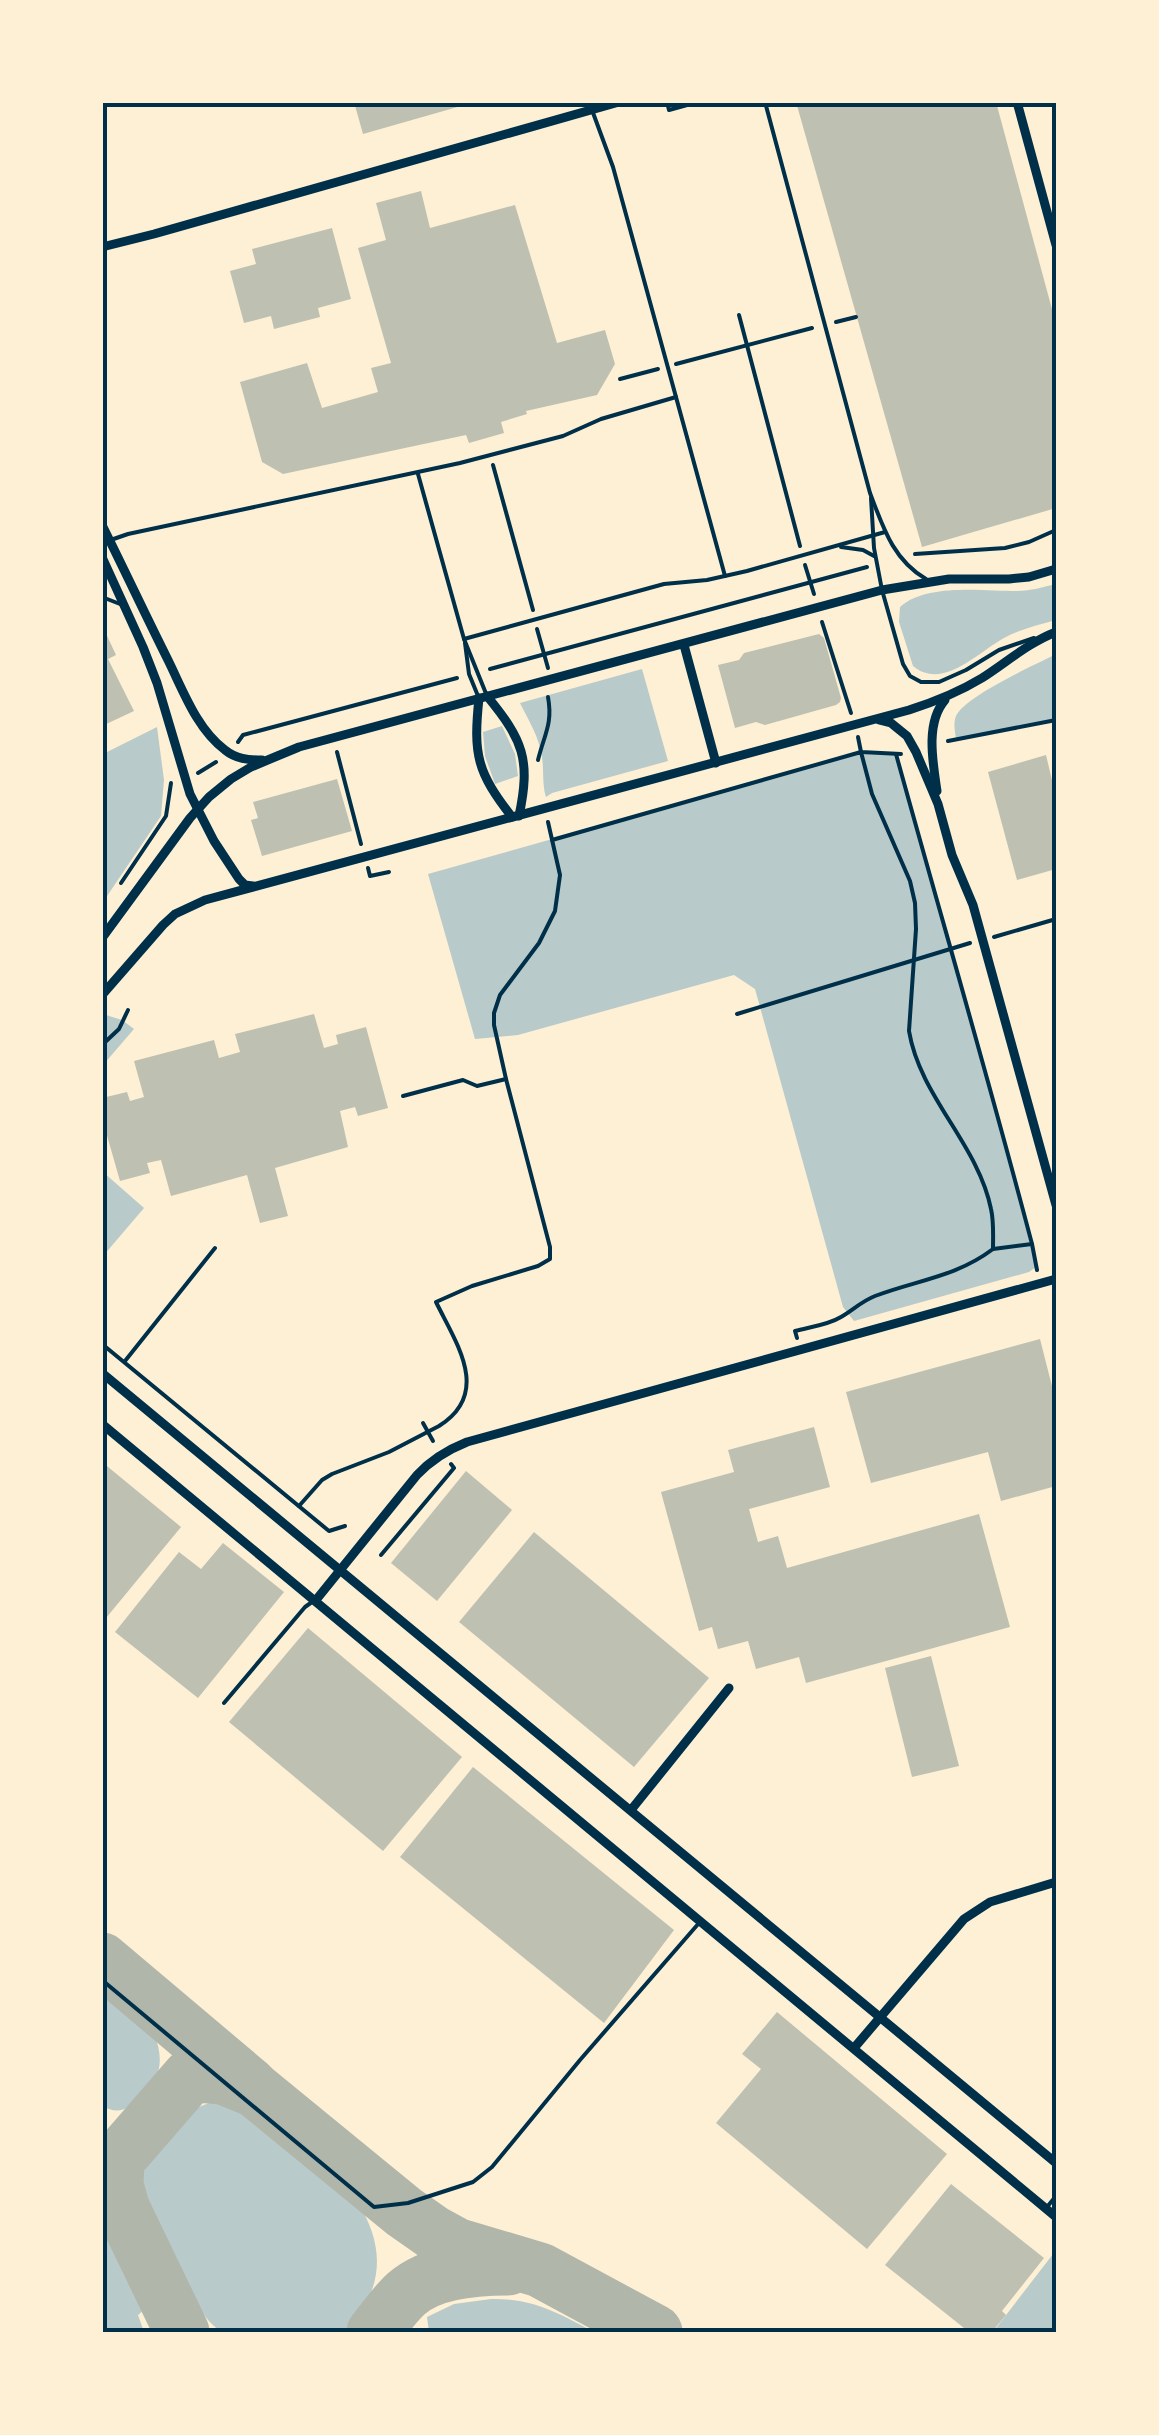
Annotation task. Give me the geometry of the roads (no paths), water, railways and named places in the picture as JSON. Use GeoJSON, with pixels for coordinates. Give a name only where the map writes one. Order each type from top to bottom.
{"type":"FeatureCollection","features":[{"type":"Feature","properties":{"kind":"street"},"geometry":{"type":"LineString","coordinates":[[102,244],[122,243],[619,102]]}},
{"type":"Feature","properties":{"kind":"street"},"geometry":{"type":"LineString","coordinates":[[1017,102],[1056,244]]}},
{"type":"Feature","properties":{"kind":"street"},"geometry":{"type":"LineString","coordinates":[[102,524],[106,542],[204,728],[232,755],[264,760]]}},
{"type":"Feature","properties":{"kind":"street"},"geometry":{"type":"LineString","coordinates":[[102,557],[157,684],[187,788],[239,880],[256,886]]}},
{"type":"Feature","properties":{"kind":"street"},"geometry":{"type":"LineString","coordinates":[[102,938],[197,809],[231,779],[264,760],[882,590],[949,578],[1009,579],[1056,569]]}},
{"type":"Feature","properties":{"kind":"street"},"geometry":{"type":"LineString","coordinates":[[103,992],[175,914],[205,900],[876,720],[952,694],[1053,634]]}},
{"type":"Feature","properties":{"kind":"street"},"geometry":{"type":"LineString","coordinates":[[684,645],[716,764]]}},
{"type":"Feature","properties":{"kind":"street"},"geometry":{"type":"LineString","coordinates":[[938,804],[934,726],[938,710],[952,694]]}},
{"type":"Feature","properties":{"kind":"street"},"geometry":{"type":"LineString","coordinates":[[483,697],[476,734],[480,764],[489,786],[516,816]]}},
{"type":"Feature","properties":{"kind":"street"},"geometry":{"type":"LineString","coordinates":[[483,697],[508,722],[522,754],[525,779],[516,816]]}},
{"type":"Feature","properties":{"kind":"street"},"geometry":{"type":"LineString","coordinates":[[876,720],[891,723],[907,736],[938,804],[952,855],[973,905],[1056,1205]]}},
{"type":"Feature","properties":{"kind":"street"},"geometry":{"type":"LineString","coordinates":[[316,1600],[417,1475],[448,1450],[1056,1279]]}},
{"type":"Feature","properties":{"kind":"street"},"geometry":{"type":"LineString","coordinates":[[102,1372],[1056,2163]]}},
{"type":"Feature","properties":{"kind":"street"},"geometry":{"type":"LineString","coordinates":[[102,1424],[1056,2217]]}},
{"type":"Feature","properties":{"kind":"street"},"geometry":{"type":"LineString","coordinates":[[632,1810],[729,1688]]}},
{"type":"Feature","properties":{"kind":"street"},"geometry":{"type":"LineString","coordinates":[[854,2048],[970,1913],[990,1902],[1056,1882]]}},
{"type":"Feature","properties":{"kind":"lane"},"geometry":{"type":"LineString","coordinates":[[765,102],[870,493],[900,558],[929,581]]}},
{"type":"Feature","properties":{"kind":"lane"},"geometry":{"type":"LineString","coordinates":[[592,110],[613,168],[725,576]]}},
{"type":"Feature","properties":{"kind":"lane"},"geometry":{"type":"LineString","coordinates":[[106,542],[128,534],[418,474],[563,436],[601,419],[676,397]]}},
{"type":"Feature","properties":{"kind":"lane"},"geometry":{"type":"LineString","coordinates":[[418,474],[483,697]]}},
{"type":"Feature","properties":{"kind":"lane"},"geometry":{"type":"LineString","coordinates":[[870,493],[882,590],[904,668],[920,682],[940,682],[999,650],[1053,634]]}},
{"type":"Feature","properties":{"kind":"lane"},"geometry":{"type":"LineString","coordinates":[[464,638],[664,584],[725,576],[885,532]]}},
{"type":"Feature","properties":{"kind":"lane"},"geometry":{"type":"LineString","coordinates":[[831,547],[863,550],[877,563]]}},
{"type":"Feature","properties":{"kind":"lane"},"geometry":{"type":"LineString","coordinates":[[102,597],[125,606]]}},
{"type":"Feature","properties":{"kind":"lane"},"geometry":{"type":"LineString","coordinates":[[464,638],[469,674],[483,697]]}},
{"type":"Feature","properties":{"kind":"lane"},"geometry":{"type":"LineString","coordinates":[[224,1703],[305,1607],[316,1600]]}},
{"type":"Feature","properties":{"kind":"lane"},"geometry":{"type":"LineString","coordinates":[[102,1980],[374,2207],[408,2203],[472,2182],[492,2167],[701,1920]]}},
{"type":"Feature","properties":{"kind":"lane"},"geometry":{"type":"LineString","coordinates":[[1046,2208],[1056,2196]]}}]}
